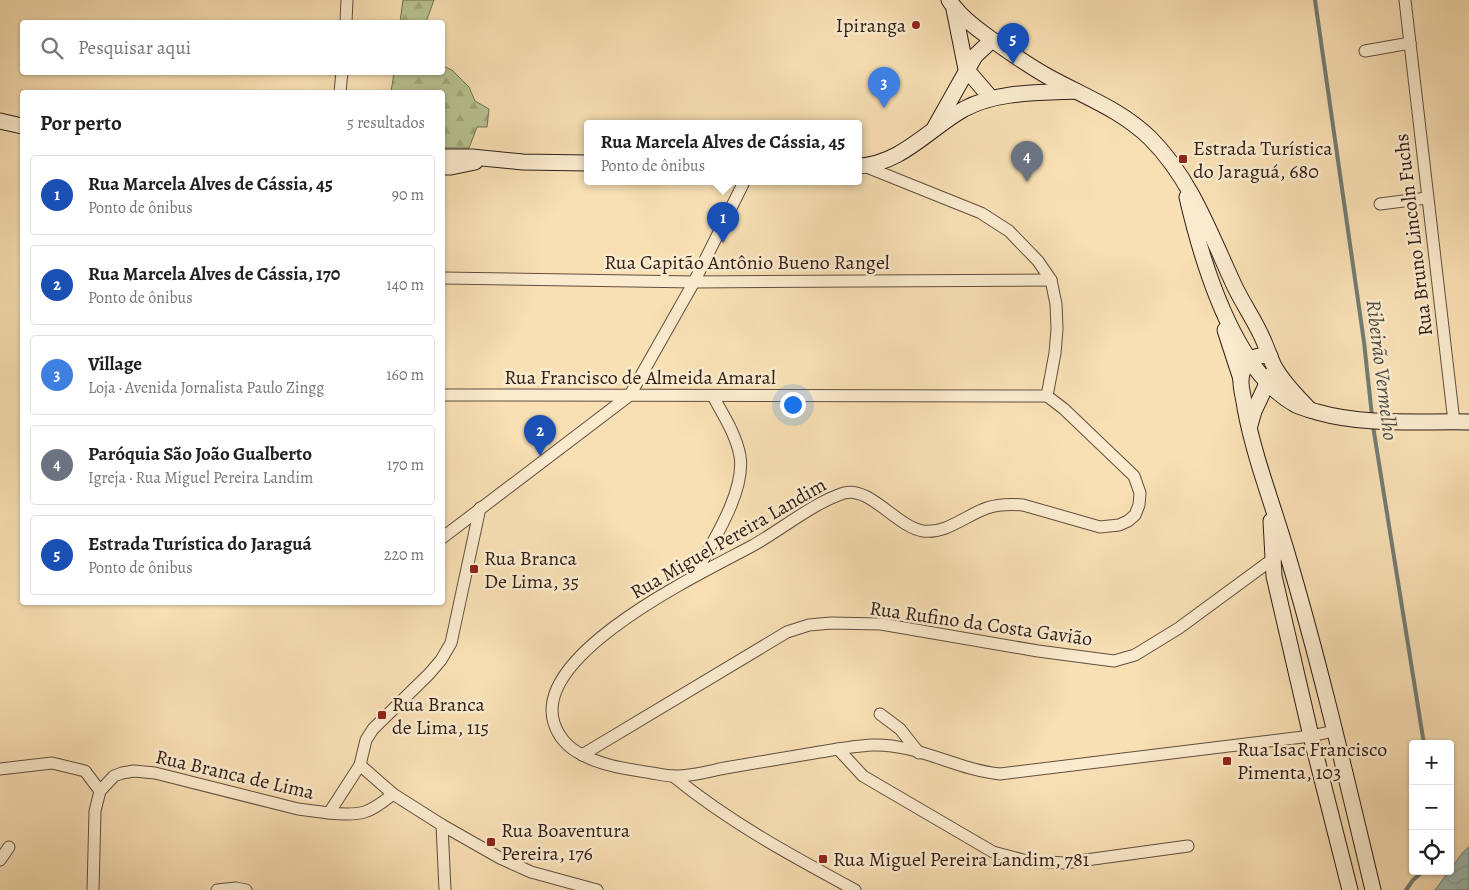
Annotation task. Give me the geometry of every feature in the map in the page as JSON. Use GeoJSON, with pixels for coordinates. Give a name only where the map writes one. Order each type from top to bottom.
{"type":"FeatureCollection","features":[{"type":"Feature","properties":{"kind":"main road"},"geometry":{"type":"LineString","coordinates":[[951,4],[966,20],[992,40],[1046,76],[1128,118],[1151,139],[1184,181],[1204,217],[1235,286],[1261,334],[1272,361],[1290,389],[1310,410]]}},
{"type":"Feature","properties":{"kind":"main road"},"geometry":{"type":"LineString","coordinates":[[951,4],[966,69],[991,98]]}},
{"type":"Feature","properties":{"kind":"main road"},"geometry":{"type":"LineString","coordinates":[[934,128],[974,56],[992,40]]}},
{"type":"Feature","properties":{"kind":"main road"},"geometry":{"type":"LineString","coordinates":[[1035,93],[1045,86],[1046,76]]}},
{"type":"Feature","properties":{"kind":"main road"},"geometry":{"type":"LineString","coordinates":[[862,166],[888,159],[910,147],[934,128],[965,109],[991,98],[1078,91]]}},
{"type":"Feature","properties":{"kind":"main road"},"geometry":{"type":"LineString","coordinates":[[0,121],[20,126]]}},
{"type":"Feature","properties":{"kind":"main road"},"geometry":{"type":"LineString","coordinates":[[445,157],[472,156],[485,159],[584,164]]}},
{"type":"Feature","properties":{"kind":"main road"},"geometry":{"type":"LineString","coordinates":[[445,167],[460,166],[485,159]]}},
{"type":"Feature","properties":{"kind":"main road"},"geometry":{"type":"LineString","coordinates":[[1184,181],[1198,239],[1221,308],[1225,330],[1241,379],[1249,430],[1312,643],[1373,890]]}},
{"type":"Feature","properties":{"kind":"main road"},"geometry":{"type":"LineString","coordinates":[[1221,308],[1250,359],[1267,383],[1297,405],[1337,417],[1360,420],[1469,422]]}},
{"type":"Feature","properties":{"kind":"main road"},"geometry":{"type":"LineString","coordinates":[[1241,379],[1243,370],[1250,359],[1259,355],[1272,361]]}},
{"type":"Feature","properties":{"kind":"main road"},"geometry":{"type":"LineString","coordinates":[[1249,430],[1254,411],[1267,383],[1272,361]]}},
{"type":"Feature","properties":{"kind":"main road"},"geometry":{"type":"LineString","coordinates":[[1270,503],[1274,576],[1311,736],[1350,890]]}},
{"type":"Feature","properties":{"kind":"street"},"geometry":{"type":"LineString","coordinates":[[346,20],[348,0]]}},
{"type":"Feature","properties":{"kind":"street","name":"Rua Bruno Lincoln Fuchs"},"geometry":{"type":"LineString","coordinates":[[1405,0],[1454,422]]}},
{"type":"Feature","properties":{"kind":"street"},"geometry":{"type":"LineString","coordinates":[[1365,51],[1410,43]]}},
{"type":"Feature","properties":{"kind":"street"},"geometry":{"type":"LineString","coordinates":[[340,90],[342,75]]}},
{"type":"Feature","properties":{"kind":"street"},"geometry":{"type":"LineString","coordinates":[[862,166],[981,213],[1009,231],[1038,261],[1051,280],[1056,304],[1057,329],[1055,353],[1047,396]]}},
{"type":"Feature","properties":{"kind":"street"},"geometry":{"type":"LineString","coordinates":[[445,536],[630,395],[694,282],[742,185]]}},
{"type":"Feature","properties":{"kind":"street"},"geometry":{"type":"LineString","coordinates":[[1380,204],[1427,198]]}},
{"type":"Feature","properties":{"kind":"street","name":"Rua Capitão Antônio Bueno Rangel"},"geometry":{"type":"LineString","coordinates":[[445,278],[694,282],[1051,280]]}},
{"type":"Feature","properties":{"kind":"street","name":"Rua Francisco de Almeida Amaral"},"geometry":{"type":"LineString","coordinates":[[445,395],[1047,396]]}},
{"type":"Feature","properties":{"kind":"street"},"geometry":{"type":"LineString","coordinates":[[694,576],[735,496],[740,476],[740,457],[735,438],[713,396]]}},
{"type":"Feature","properties":{"kind":"street","name":"Rua Miguel Pereira Landim"},"geometry":{"type":"LineString","coordinates":[[674,776],[628,769],[595,761],[570,748],[556,730],[552,715],[554,694],[562,677],[575,661],[596,640],[694,576],[754,545],[833,497],[850,492],[864,496],[909,525],[926,531],[952,526],[985,508],[1011,504],[1023,505],[1100,527],[1119,525],[1128,521],[1135,515],[1139,505],[1140,493],[1134,476],[1064,409],[1047,396]]}},
{"type":"Feature","properties":{"kind":"street","name":"Rua Branca de Lima"},"geometry":{"type":"LineString","coordinates":[[100,791],[114,776],[122,773],[134,771],[155,773],[298,809],[329,813],[360,765],[366,740],[373,729],[429,674],[441,660],[451,643],[480,508]]}},
{"type":"Feature","properties":{"kind":"street","name":"Rua Rufino da Costa Gavião"},"geometry":{"type":"LineString","coordinates":[[582,755],[787,632],[817,624],[881,624],[1038,651],[1114,661],[1135,655],[1179,628],[1272,558],[1286,551]]}},
{"type":"Feature","properties":{"kind":"street"},"geometry":{"type":"LineString","coordinates":[[880,714],[900,729],[919,753]]}},
{"type":"Feature","properties":{"kind":"street"},"geometry":{"type":"LineString","coordinates":[[674,776],[838,749],[874,745],[901,748],[982,773],[1000,774],[1311,736],[1334,731]]}},
{"type":"Feature","properties":{"kind":"street"},"geometry":{"type":"LineString","coordinates":[[838,749],[863,776],[992,852],[1027,861],[1064,863],[1188,846]]}},
{"type":"Feature","properties":{"kind":"street"},"geometry":{"type":"LineString","coordinates":[[0,769],[52,763],[85,771],[100,791],[95,811],[93,890]]}},
{"type":"Feature","properties":{"kind":"street"},"geometry":{"type":"LineString","coordinates":[[360,765],[393,794],[500,858],[531,872],[597,890]]}},
{"type":"Feature","properties":{"kind":"street"},"geometry":{"type":"LineString","coordinates":[[674,776],[700,798],[752,833],[855,890]]}},
{"type":"Feature","properties":{"kind":"street"},"geometry":{"type":"LineString","coordinates":[[329,813],[350,815],[366,812],[381,804],[393,794]]}},
{"type":"Feature","properties":{"kind":"street"},"geometry":{"type":"LineString","coordinates":[[442,825],[446,890]]}},
{"type":"Feature","properties":{"kind":"street"},"geometry":{"type":"LineString","coordinates":[[0,860],[9,847]]}},
{"type":"Feature","properties":{"kind":"street"},"geometry":{"type":"LineString","coordinates":[[217,890],[236,888],[246,890]]}},
{"type":"Feature","properties":{"kind":"green space"},"geometry":{"type":"Polygon","coordinates":[[[403,0],[434,0],[427,20],[400,20],[403,0]]]}},
{"type":"Feature","properties":{"kind":"green space"},"geometry":{"type":"Polygon","coordinates":[[[445,67],[452,70],[469,87],[475,101],[489,109],[487,127],[477,127],[469,148],[445,148],[445,90],[391,90],[394,75],[445,75],[445,67]]]}},
{"type":"Feature","properties":{"kind":"water"},"geometry":{"type":"Polygon","coordinates":[[[1469,847],[1469,890],[1435,890],[1446,875],[1454,875],[1454,864],[1469,847]]]}},
{"type":"Feature","properties":{"kind":"waterway","name":"Ribeirão Vermelho"},"geometry":{"type":"LineString","coordinates":[[1315,0],[1364,342],[1372,416]]}},
{"type":"Feature","properties":{"kind":"waterway","name":"Ribeirão Vermelho"},"geometry":{"type":"LineString","coordinates":[[1373,426],[1423,740]]}},
{"type":"Feature","properties":{"kind":"waterway","name":"Ribeirão Vermelho"},"geometry":{"type":"LineString","coordinates":[[1406,890],[1419,875]]}},
{"type":"Feature","properties":{"kind":"place","name":"Ipiranga"},"geometry":{"type":"Point","coordinates":[916,25]}},
{"type":"Feature","properties":{"kind":"place","name":"Estrada Turística do Jaraguá"},"geometry":{"type":"Point","coordinates":[1013,64]}},
{"type":"Feature","properties":{"kind":"place","name":"Village"},"geometry":{"type":"Point","coordinates":[884,108]}},
{"type":"Feature","properties":{"kind":"place","name":"Estrada Turística do Jaraguá, 680"},"geometry":{"type":"Point","coordinates":[1183,159]}},
{"type":"Feature","properties":{"kind":"place","name":"Paróquia São João Gualberto"},"geometry":{"type":"Point","coordinates":[1027,182]}},
{"type":"Feature","properties":{"kind":"place","name":"Rua Marcela Alves de Cássia, 45"},"geometry":{"type":"Point","coordinates":[723,243]}},
{"type":"Feature","properties":{"kind":"place","name":"Rua Marcela Alves de Cássia, 170"},"geometry":{"type":"Point","coordinates":[540,456]}},
{"type":"Feature","properties":{"kind":"place","name":"Rua Branca De Lima, 35"},"geometry":{"type":"Point","coordinates":[474,569]}},
{"type":"Feature","properties":{"kind":"place","name":"Rua Branca de Lima, 115"},"geometry":{"type":"Point","coordinates":[382,715]}},
{"type":"Feature","properties":{"kind":"place","name":"Rua Isac Francisco Pimenta, 103"},"geometry":{"type":"Point","coordinates":[1227,761]}},
{"type":"Feature","properties":{"kind":"place","name":"Rua Boaventura Pereira, 176"},"geometry":{"type":"Point","coordinates":[491,842]}},
{"type":"Feature","properties":{"kind":"place","name":"Rua Miguel Pereira Landim, 781"},"geometry":{"type":"Point","coordinates":[823,859]}}]}
